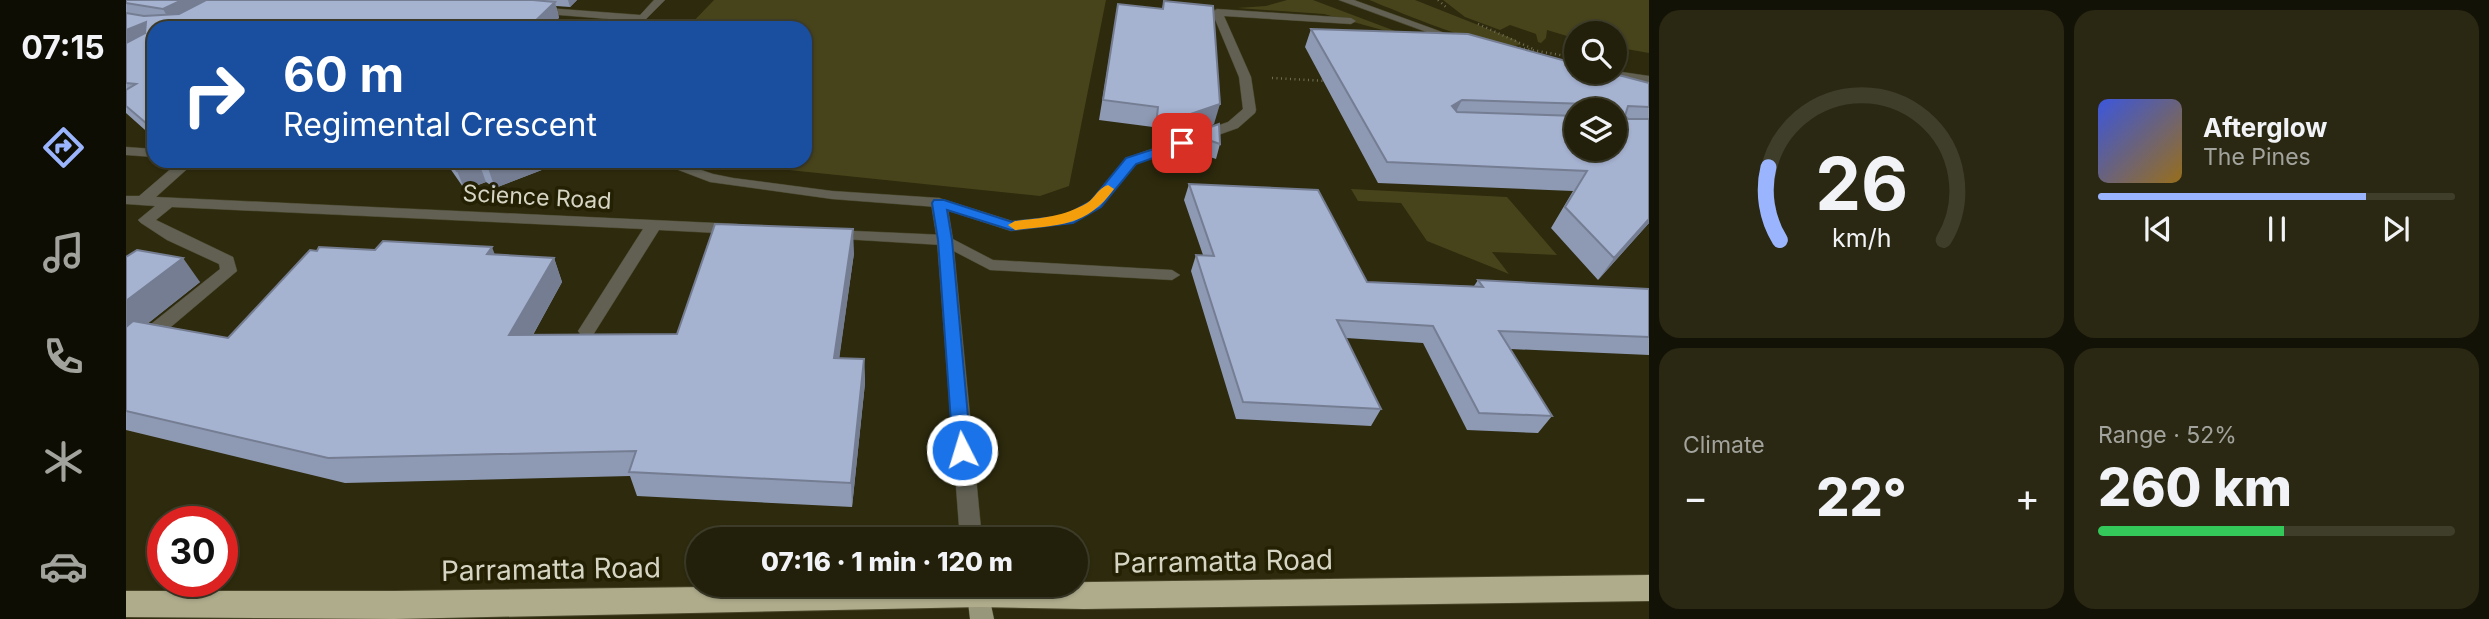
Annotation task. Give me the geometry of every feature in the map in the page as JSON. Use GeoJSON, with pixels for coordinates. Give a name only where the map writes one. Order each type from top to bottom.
{"type":"FeatureCollection","features":[{"type":"Feature","properties":{"kind":"highway","name":"Parramatta Road"},"geometry":{"type":"LineString","coordinates":[[126,604],[394,605],[979,599],[1649,588]]}},
{"type":"Feature","properties":{"kind":"street"},"geometry":{"type":"LineString","coordinates":[[639,21],[660,0]]}},
{"type":"Feature","properties":{"kind":"street"},"geometry":{"type":"LineString","coordinates":[[1344,0],[1473,44]]}},
{"type":"Feature","properties":{"kind":"street"},"geometry":{"type":"LineString","coordinates":[[517,9],[642,18]]}},
{"type":"Feature","properties":{"kind":"street"},"geometry":{"type":"LineString","coordinates":[[682,168],[710,178],[733,182],[832,195],[939,203],[1011,226],[1068,220],[1096,204],[1131,161],[1233,125],[1250,110],[1245,77],[1217,12],[1351,22]]}},
{"type":"Feature","properties":{"kind":"street"},"geometry":{"type":"LineString","coordinates":[[1627,76],[1649,80]]}},
{"type":"Feature","properties":{"kind":"street"},"geometry":{"type":"LineString","coordinates":[[126,151],[147,152]]}},
{"type":"Feature","properties":{"kind":"street"},"geometry":{"type":"LineString","coordinates":[[134,201],[179,168]]}},
{"type":"Feature","properties":{"kind":"street","name":"Science Road"},"geometry":{"type":"LineString","coordinates":[[134,201],[759,231]]}},
{"type":"Feature","properties":{"kind":"street"},"geometry":{"type":"LineString","coordinates":[[126,354],[229,271],[227,261],[179,237],[155,229],[146,220],[169,202]]}},
{"type":"Feature","properties":{"kind":"street"},"geometry":{"type":"LineString","coordinates":[[939,203],[945,240],[970,527]]}},
{"type":"Feature","properties":{"kind":"street"},"geometry":{"type":"LineString","coordinates":[[587,331],[654,225]]}},
{"type":"Feature","properties":{"kind":"street"},"geometry":{"type":"LineString","coordinates":[[812,233],[945,240],[990,265],[1172,275]]}},
{"type":"Feature","properties":{"kind":"path"},"geometry":{"type":"LineString","coordinates":[[1438,0],[1452,12]]}},
{"type":"Feature","properties":{"kind":"path"},"geometry":{"type":"LineString","coordinates":[[1471,21],[1522,42],[1536,51]]}},
{"type":"Feature","properties":{"kind":"path"},"geometry":{"type":"LineString","coordinates":[[1245,77],[1329,81]]}},
{"type":"Feature","properties":{"kind":"shaded area"},"geometry":{"type":"Polygon","coordinates":[[[714,0],[1106,0],[1069,186],[1040,196],[769,168],[812,168],[812,21],[694,21],[714,0]]]}},
{"type":"Feature","properties":{"kind":"shaded area"},"geometry":{"type":"Polygon","coordinates":[[[1287,0],[1313,0],[1419,40],[1324,14],[1237,8],[1266,6],[1287,0]]]}},
{"type":"Feature","properties":{"kind":"shaded area"},"geometry":{"type":"Polygon","coordinates":[[[1369,0],[1415,0],[1516,40],[1521,45],[1507,46],[1468,37],[1369,0]]]}},
{"type":"Feature","properties":{"kind":"shaded area"},"geometry":{"type":"Polygon","coordinates":[[[1443,0],[1649,0],[1649,53],[1627,49],[1627,21],[1564,21],[1564,35],[1547,30],[1546,38],[1541,43],[1538,42],[1536,34],[1510,25],[1500,30],[1465,17],[1443,0]]]}},
{"type":"Feature","properties":{"kind":"shaded area"},"geometry":{"type":"Polygon","coordinates":[[[1351,189],[1507,197],[1557,255],[1492,252],[1509,274],[1427,241],[1401,203],[1358,201],[1351,189]]]}},
{"type":"Feature","properties":{"kind":"building"},"geometry":{"type":"Polygon","coordinates":[[[126,0],[182,0],[163,9],[126,3],[126,0]]]}},
{"type":"Feature","properties":{"kind":"building"},"geometry":{"type":"Polygon","coordinates":[[[206,0],[555,2],[535,21],[147,21],[146,123],[126,106],[126,90],[136,84],[126,83],[126,43],[145,33],[146,22],[126,30],[126,13],[144,16],[179,14],[206,0]]]}},
{"type":"Feature","properties":{"kind":"building"},"geometry":{"type":"Polygon","coordinates":[[[1164,1],[1213,6],[1220,104],[1170,121],[1157,116],[1158,107],[1103,100],[1118,4],[1163,9],[1164,1]]]}},
{"type":"Feature","properties":{"kind":"building"},"geometry":{"type":"Polygon","coordinates":[[[1311,29],[1468,34],[1564,60],[1564,84],[1627,84],[1627,77],[1649,83],[1649,107],[1628,106],[1627,109],[1627,98],[1564,98],[1564,103],[1462,100],[1452,106],[1457,112],[1564,116],[1564,161],[1627,161],[1627,118],[1649,119],[1649,219],[1614,258],[1565,207],[1587,171],[1387,162],[1311,29]]]}},
{"type":"Feature","properties":{"kind":"building"},"geometry":{"type":"Polygon","coordinates":[[[1219,124],[1220,144],[1191,134],[1219,124]]]}},
{"type":"Feature","properties":{"kind":"building"},"geometry":{"type":"Polygon","coordinates":[[[1189,184],[1318,190],[1367,282],[1483,287],[1478,280],[1649,289],[1649,337],[1499,331],[1552,416],[1479,413],[1433,326],[1337,320],[1381,409],[1243,402],[1196,255],[1214,256],[1189,184]]]}},
{"type":"Feature","properties":{"kind":"building"},"geometry":{"type":"Polygon","coordinates":[[[715,224],[853,229],[834,358],[864,359],[851,483],[629,472],[636,451],[328,458],[126,411],[126,327],[133,321],[228,338],[310,250],[317,251],[319,247],[375,250],[383,241],[492,247],[487,254],[554,258],[509,335],[677,334],[715,224]]]}},
{"type":"Feature","properties":{"kind":"building"},"geometry":{"type":"Polygon","coordinates":[[[137,250],[183,258],[126,301],[126,257],[137,250]]]}},
{"type":"Feature","properties":{"kind":"slow traffic"},"geometry":{"type":"LineString","coordinates":[[1015,225],[1068,220],[1096,204],[1108,189]]}},
{"type":"Feature","properties":{"kind":"route"},"geometry":{"type":"LineString","coordinates":[[962,450],[945,240],[939,203],[1011,226],[1068,220],[1096,204],[1131,161],[1182,143]]}}]}
